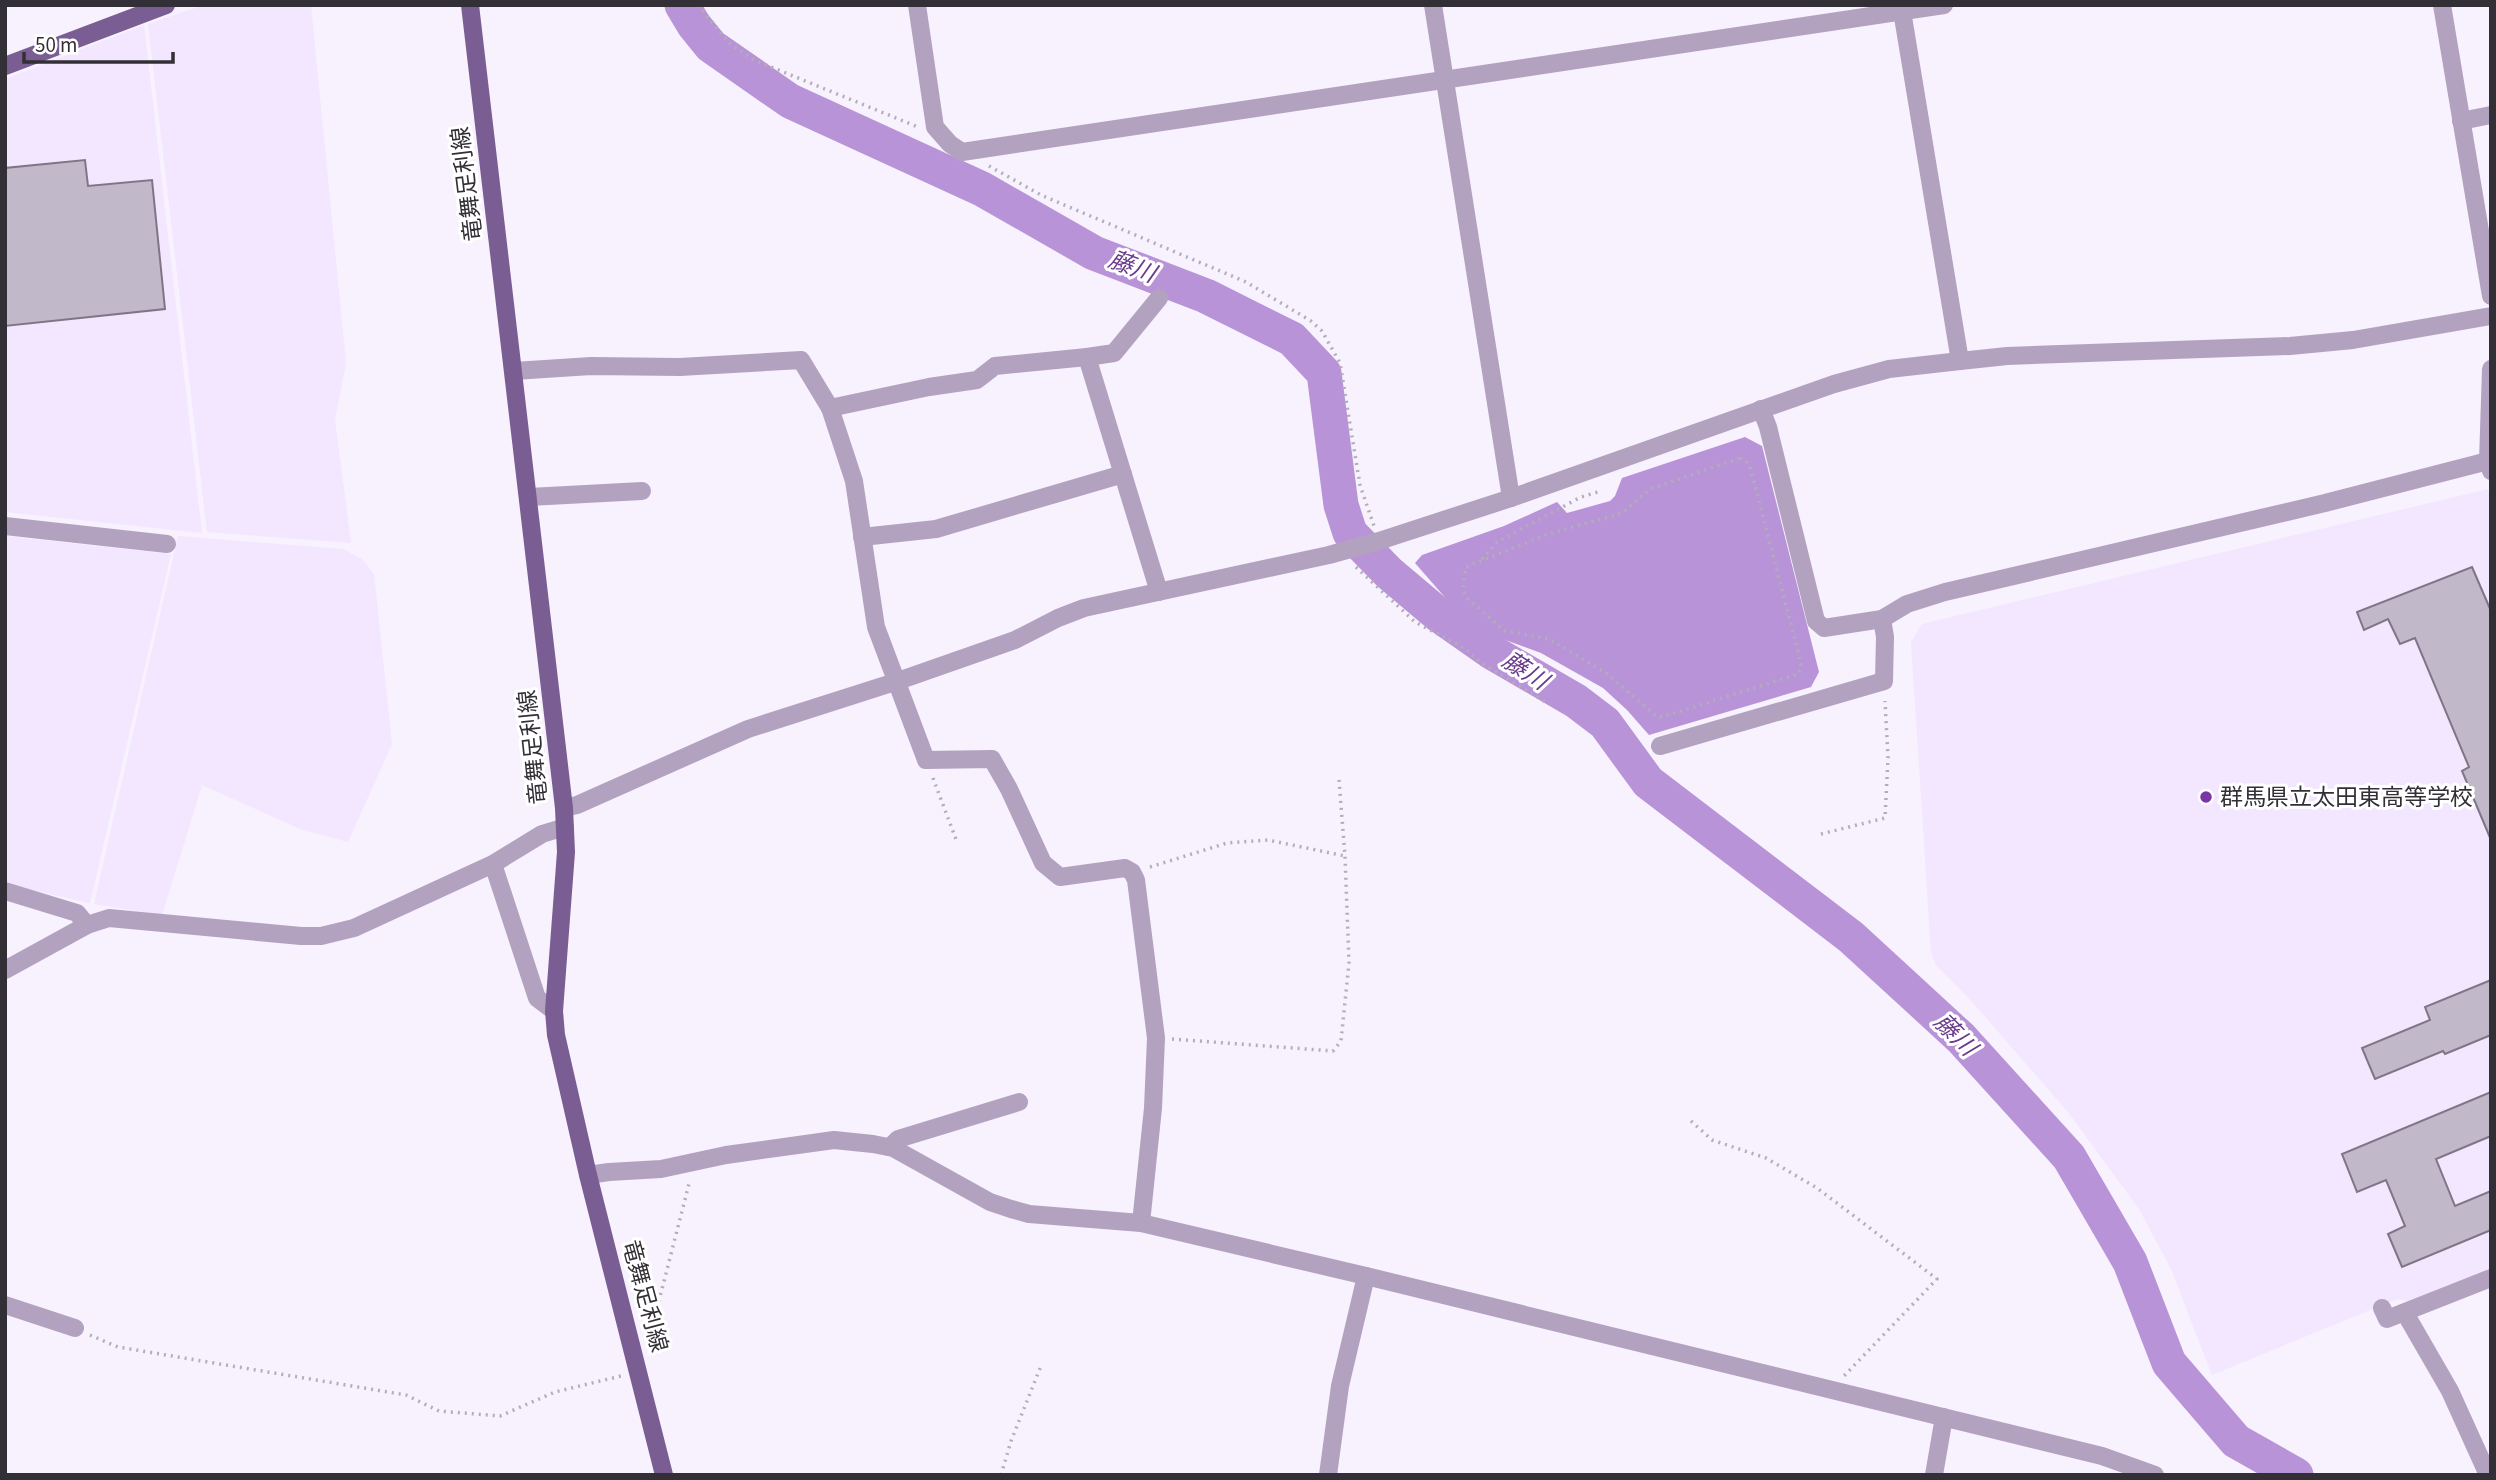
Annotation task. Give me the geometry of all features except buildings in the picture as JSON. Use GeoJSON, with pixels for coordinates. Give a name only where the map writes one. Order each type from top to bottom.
{"type":"FeatureCollection","features":[{"type":"Feature","properties":{"kind":"main road"},"geometry":{"type":"LineString","coordinates":[[5,66],[166,5]]}},
{"type":"Feature","properties":{"kind":"main road","name":"竜舞足利線"},"geometry":{"type":"LineString","coordinates":[[470,5],[564,808],[566,852],[554,1011],[563,1071],[664,1475]]}},
{"type":"Feature","properties":{"kind":"street"},"geometry":{"type":"LineString","coordinates":[[917,5],[935,127],[950,144],[962,152],[1444,81],[1902,8],[1944,5]]}},
{"type":"Feature","properties":{"kind":"street"},"geometry":{"type":"LineString","coordinates":[[1433,5],[1511,498]]}},
{"type":"Feature","properties":{"kind":"street"},"geometry":{"type":"LineString","coordinates":[[2442,5],[2491,296]]}},
{"type":"Feature","properties":{"kind":"street"},"geometry":{"type":"LineString","coordinates":[[1902,8],[1960,361]]}},
{"type":"Feature","properties":{"kind":"street"},"geometry":{"type":"LineString","coordinates":[[2461,121],[2491,115]]}},
{"type":"Feature","properties":{"kind":"street"},"geometry":{"type":"LineString","coordinates":[[830,408],[929,387],[977,380],[995,366],[1114,353],[1159,298]]}},
{"type":"Feature","properties":{"kind":"street"},"geometry":{"type":"LineString","coordinates":[[564,808],[577,805],[748,729],[1015,640],[1084,608],[1342,552],[1376,542],[1511,498],[1834,384],[1889,369],[2007,356],[2290,346],[2353,340],[2491,316]]}},
{"type":"Feature","properties":{"kind":"street"},"geometry":{"type":"LineString","coordinates":[[1087,357],[1159,592]]}},
{"type":"Feature","properties":{"kind":"street"},"geometry":{"type":"LineString","coordinates":[[514,371],[590,366],[680,367],[801,360],[830,408],[854,481],[876,627],[926,760],[992,759],[1043,863],[1060,877],[1125,868],[1132,872],[1136,880],[1156,1038],[1153,1108],[1141,1223]]}},
{"type":"Feature","properties":{"kind":"street"},"geometry":{"type":"LineString","coordinates":[[1761,409],[1768,427],[1816,621],[1824,628],[1882,619],[1907,604],[1945,592],[2490,466],[2491,369]]}},
{"type":"Feature","properties":{"kind":"street"},"geometry":{"type":"LineString","coordinates":[[862,537],[936,529],[1123,474]]}},
{"type":"Feature","properties":{"kind":"street"},"geometry":{"type":"LineString","coordinates":[[529,497],[642,491]]}},
{"type":"Feature","properties":{"kind":"street"},"geometry":{"type":"LineString","coordinates":[[5,527],[167,544]]}},
{"type":"Feature","properties":{"kind":"street"},"geometry":{"type":"LineString","coordinates":[[1660,746],[1884,681],[1885,637],[1882,619]]}},
{"type":"Feature","properties":{"kind":"street"},"geometry":{"type":"LineString","coordinates":[[5,970],[87,925],[118,917],[274,934],[321,936],[338,933],[493,864],[542,834],[565,827]]}},
{"type":"Feature","properties":{"kind":"street"},"geometry":{"type":"LineString","coordinates":[[493,864],[537,998],[554,1011]]}},
{"type":"Feature","properties":{"kind":"street"},"geometry":{"type":"LineString","coordinates":[[5,891],[77,913],[87,925]]}},
{"type":"Feature","properties":{"kind":"street"},"geometry":{"type":"LineString","coordinates":[[890,1147],[898,1139],[1019,1102]]}},
{"type":"Feature","properties":{"kind":"street"},"geometry":{"type":"LineString","coordinates":[[588,1175],[661,1169],[726,1155],[834,1140],[890,1147],[990,1202],[1029,1214],[1141,1223],[2102,1456],[2155,1475]]}},
{"type":"Feature","properties":{"kind":"street"},"geometry":{"type":"LineString","coordinates":[[1328,1475],[1340,1386],[1366,1276]]}},
{"type":"Feature","properties":{"kind":"street"},"geometry":{"type":"LineString","coordinates":[[2382,1308],[2387,1319],[2491,1278]]}},
{"type":"Feature","properties":{"kind":"street"},"geometry":{"type":"LineString","coordinates":[[5,1305],[75,1328]]}},
{"type":"Feature","properties":{"kind":"street"},"geometry":{"type":"LineString","coordinates":[[2405,1312],[2450,1391],[2488,1475]]}},
{"type":"Feature","properties":{"kind":"street"},"geometry":{"type":"LineString","coordinates":[[1934,1475],[1944,1417]]}},
{"type":"Feature","properties":{"kind":"path"},"geometry":{"type":"LineString","coordinates":[[698,5],[730,44],[754,60],[916,127],[935,127]]}},
{"type":"Feature","properties":{"kind":"path"},"geometry":{"type":"LineString","coordinates":[[962,152],[1041,195],[1246,282],[1316,326],[1330,342],[1340,363],[1360,485],[1376,542]]}},
{"type":"Feature","properties":{"kind":"path"},"geometry":{"type":"LineString","coordinates":[[1481,561],[1548,534],[1622,513],[1650,489],[1740,458],[1746,460],[1751,470],[1801,669],[1793,676],[1656,716],[1606,673],[1549,639],[1506,631],[1467,598],[1463,590],[1466,568],[1481,561],[1497,542],[1581,497],[1598,492],[1598,485]]}},
{"type":"Feature","properties":{"kind":"path"},"geometry":{"type":"LineString","coordinates":[[1342,552],[1367,579],[1415,622],[1466,649],[1480,662],[1547,702]]}},
{"type":"Feature","properties":{"kind":"path"},"geometry":{"type":"LineString","coordinates":[[1821,834],[1885,817],[1888,758],[1884,681]]}},
{"type":"Feature","properties":{"kind":"path"},"geometry":{"type":"LineString","coordinates":[[926,760],[957,842]]}},
{"type":"Feature","properties":{"kind":"path"},"geometry":{"type":"LineString","coordinates":[[1156,1038],[1333,1051],[1341,1041],[1349,963],[1339,780]]}},
{"type":"Feature","properties":{"kind":"path"},"geometry":{"type":"LineString","coordinates":[[1132,872],[1227,843],[1268,840],[1345,856]]}},
{"type":"Feature","properties":{"kind":"path"},"geometry":{"type":"LineString","coordinates":[[1691,1121],[1712,1140],[1766,1158],[1817,1188],[1937,1279],[1831,1390]]}},
{"type":"Feature","properties":{"kind":"path"},"geometry":{"type":"LineString","coordinates":[[634,1349],[652,1328],[690,1186],[687,1164]]}},
{"type":"Feature","properties":{"kind":"path"},"geometry":{"type":"LineString","coordinates":[[75,1328],[118,1347],[406,1395],[439,1411],[500,1416],[555,1392],[639,1372]]}},
{"type":"Feature","properties":{"kind":"path"},"geometry":{"type":"LineString","coordinates":[[1001,1475],[1011,1441],[1041,1366]]}},
{"type":"Feature","properties":{"kind":"shaded area"},"geometry":{"type":"Polygon","coordinates":[[[204,5],[311,5],[346,363],[335,420],[351,543],[207,532],[148,24],[204,5]]]}},
{"type":"Feature","properties":{"kind":"shaded area"},"geometry":{"type":"Polygon","coordinates":[[[144,25],[202,533],[5,512],[5,79],[144,25]]]}},
{"type":"Feature","properties":{"kind":"shaded area"},"geometry":{"type":"Polygon","coordinates":[[[1745,437],[1762,446],[1819,672],[1811,687],[1649,735],[1603,688],[1541,653],[1500,638],[1449,602],[1415,563],[1422,555],[1504,526],[1557,502],[1567,513],[1610,501],[1615,496],[1622,478],[1745,437]]]}},
{"type":"Feature","properties":{"kind":"shaded area","name":"群馬県立太田東高等学校"},"geometry":{"type":"Polygon","coordinates":[[[2488,489],[2491,505],[2491,1272],[2418,1302],[2397,1299],[2212,1375],[2171,1269],[2139,1209],[2068,1112],[1966,995],[1936,965],[1931,953],[1911,642],[1922,624],[2488,489]]]}},
{"type":"Feature","properties":{"kind":"shaded area"},"geometry":{"type":"Polygon","coordinates":[[[5,536],[171,554],[90,903],[5,884],[5,536]]]}},
{"type":"Feature","properties":{"kind":"shaded area"},"geometry":{"type":"Polygon","coordinates":[[[178,536],[343,549],[362,559],[374,574],[392,744],[348,842],[300,829],[202,785],[162,915],[94,904],[178,536]]]}},
{"type":"Feature","properties":{"kind":"waterway","name":"藤川"},"geometry":{"type":"LineString","coordinates":[[682,5],[711,46],[790,101],[982,189],[1094,253],[1206,296],[1292,339],[1324,373],[1341,505],[1350,533],[1389,573],[1440,616],[1490,651],[1576,701],[1605,723],[1648,782],[1851,937],[1961,1038],[2069,1157],[2130,1262],[2169,1363],[2236,1441],[2296,1475]]}},
{"type":"Feature","properties":{"kind":"waterway"},"geometry":{"type":"LineString","coordinates":[[1389,573],[1402,570]]}},
{"type":"Feature","properties":{"kind":"waterway"},"geometry":{"type":"LineString","coordinates":[[1459,629],[1476,614]]}},
{"type":"Feature","properties":{"kind":"place","name":"群馬県立太田東高等学校"},"geometry":{"type":"Point","coordinates":[2206,797]}}]}
